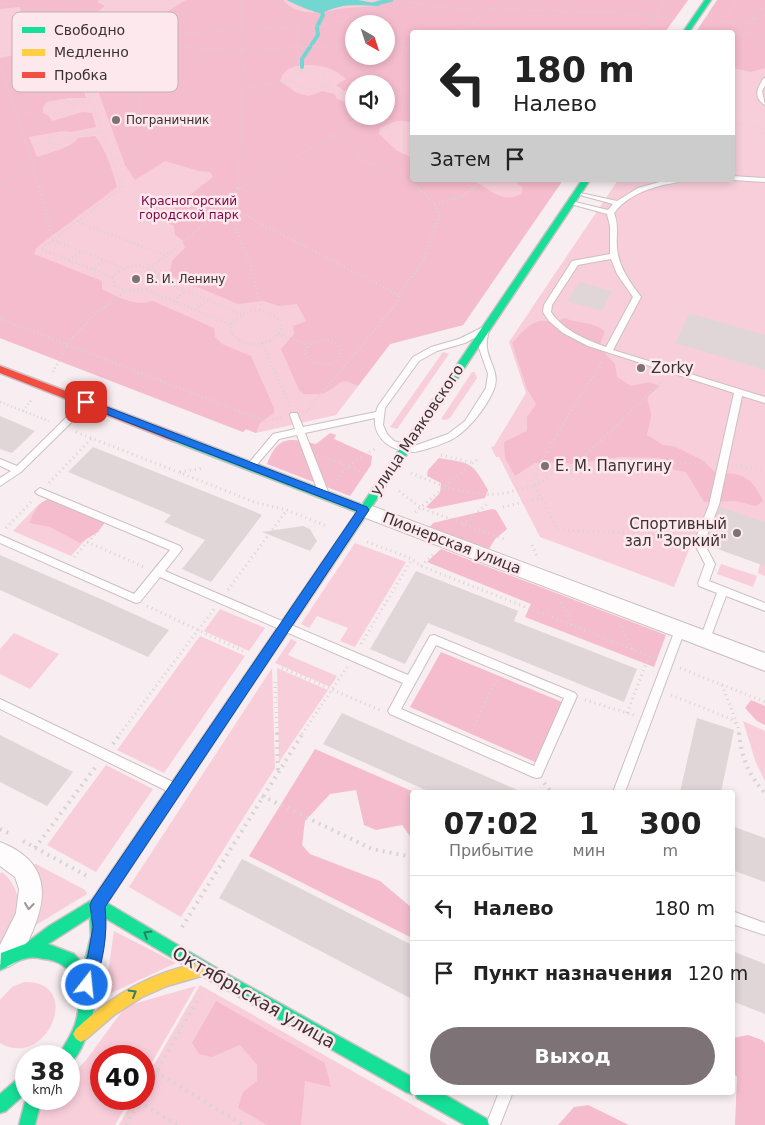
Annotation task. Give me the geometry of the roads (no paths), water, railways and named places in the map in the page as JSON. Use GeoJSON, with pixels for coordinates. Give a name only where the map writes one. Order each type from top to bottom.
{"type":"FeatureCollection","features":[{"type":"Feature","properties":{"kind":"street"},"geometry":{"type":"LineString","coordinates":[[687,30],[708,0]]}},
{"type":"Feature","properties":{"kind":"street","name":"улица Маяковского"},"geometry":{"type":"LineString","coordinates":[[3,961],[29,950],[54,931],[97,905],[585,182]]}},
{"type":"Feature","properties":{"kind":"street","name":"Пионерская улица"},"geometry":{"type":"LineString","coordinates":[[0,369],[765,662]]}},
{"type":"Feature","properties":{"kind":"street"},"geometry":{"type":"LineString","coordinates":[[3,961],[22,932],[29,911],[30,891],[29,879],[6,845]]}},
{"type":"Feature","properties":{"kind":"street"},"geometry":{"type":"LineString","coordinates":[[81,1034],[88,1009],[87,985],[100,927],[97,905]]}},
{"type":"Feature","properties":{"kind":"street","name":"Октябрьская улица"},"geometry":{"type":"LineString","coordinates":[[97,905],[203,969],[410,1085]]}},
{"type":"Feature","properties":{"kind":"street","name":"улица Маяковского"},"geometry":{"type":"LineString","coordinates":[[29,950],[48,950],[65,957],[78,969],[87,985]]}},
{"type":"Feature","properties":{"kind":"street"},"geometry":{"type":"LineString","coordinates":[[74,1045],[81,1034],[111,1006],[151,982],[176,973],[203,969]]}},
{"type":"Feature","properties":{"kind":"street"},"geometry":{"type":"LineString","coordinates":[[7,1085],[15,1084]]}},
{"type":"Feature","properties":{"kind":"street"},"geometry":{"type":"LineString","coordinates":[[0,1105],[15,1092]]}},
{"type":"Feature","properties":{"kind":"street"},"geometry":{"type":"LineString","coordinates":[[429,1095],[481,1125]]}},
{"type":"Feature","properties":{"kind":"street"},"geometry":{"type":"LineString","coordinates":[[27,1125],[31,1110]]}},
{"type":"Feature","properties":{"kind":"lane"},"geometry":{"type":"LineString","coordinates":[[765,80],[759,92],[760,97],[765,103]]}},
{"type":"Feature","properties":{"kind":"lane"},"geometry":{"type":"LineString","coordinates":[[735,178],[765,180]]}},
{"type":"Feature","properties":{"kind":"lane"},"geometry":{"type":"LineString","coordinates":[[610,213],[617,203],[641,190],[667,182]]}},
{"type":"Feature","properties":{"kind":"lane"},"geometry":{"type":"LineString","coordinates":[[578,193],[617,203]]}},
{"type":"Feature","properties":{"kind":"lane"},"geometry":{"type":"LineString","coordinates":[[571,203],[610,213],[615,222],[614,256],[622,277],[637,297],[608,351]]}},
{"type":"Feature","properties":{"kind":"lane"},"geometry":{"type":"LineString","coordinates":[[614,256],[575,263],[548,305],[547,312],[558,327],[569,334],[608,351],[765,400]]}},
{"type":"Feature","properties":{"kind":"lane"},"geometry":{"type":"LineString","coordinates":[[485,329],[483,348],[492,374],[490,388],[468,423],[451,436],[433,444],[414,449],[391,443],[384,436],[379,425],[379,414],[381,408],[416,360],[434,349],[462,341],[485,329]]}},
{"type":"Feature","properties":{"kind":"lane"},"geometry":{"type":"LineString","coordinates":[[739,392],[714,505],[699,542],[710,564],[703,583],[765,607]]}},
{"type":"Feature","properties":{"kind":"lane"},"geometry":{"type":"LineString","coordinates":[[0,483],[18,470],[86,402]]}},
{"type":"Feature","properties":{"kind":"lane"},"geometry":{"type":"LineString","coordinates":[[294,414],[324,494]]}},
{"type":"Feature","properties":{"kind":"lane"},"geometry":{"type":"LineString","coordinates":[[251,466],[276,436],[379,414]]}},
{"type":"Feature","properties":{"kind":"lane"},"geometry":{"type":"LineString","coordinates":[[0,462],[18,470]]}},
{"type":"Feature","properties":{"kind":"lane"},"geometry":{"type":"LineString","coordinates":[[0,539],[136,599],[177,549],[40,492]]}},
{"type":"Feature","properties":{"kind":"lane"},"geometry":{"type":"LineString","coordinates":[[158,572],[410,681]]}},
{"type":"Feature","properties":{"kind":"lane"},"geometry":{"type":"LineString","coordinates":[[705,639],[723,591]]}},
{"type":"Feature","properties":{"kind":"lane"},"geometry":{"type":"LineString","coordinates":[[619,790],[680,630]]}},
{"type":"Feature","properties":{"kind":"lane"},"geometry":{"type":"LineString","coordinates":[[434,639],[571,696],[537,773],[394,711],[410,681],[434,639]]}},
{"type":"Feature","properties":{"kind":"lane"},"geometry":{"type":"LineString","coordinates":[[0,704],[176,790]]}},
{"type":"Feature","properties":{"kind":"lane"},"geometry":{"type":"LineString","coordinates":[[735,918],[765,929]]}},
{"type":"Feature","properties":{"kind":"lane"},"geometry":{"type":"LineString","coordinates":[[493,1125],[505,1095]]}},
{"type":"Feature","properties":{"kind":"water"},"geometry":{"type":"Polygon","coordinates":[[[287,0],[358,0],[380,4],[379,6],[344,6],[320,13],[287,0]]]}},
{"type":"Feature","properties":{"kind":"waterway"},"geometry":{"type":"LineString","coordinates":[[302,67],[302,59],[318,35],[317,27],[323,15],[319,2],[316,0]]}},
{"type":"Feature","properties":{"kind":"waterway"},"geometry":{"type":"LineString","coordinates":[[374,4],[391,0]]}},
{"type":"Feature","properties":{"kind":"place","name":"Пограничник"},"geometry":{"type":"Point","coordinates":[116,120]}},
{"type":"Feature","properties":{"kind":"place","name":"В. И. Ленину"},"geometry":{"type":"Point","coordinates":[136,279]}},
{"type":"Feature","properties":{"kind":"place","name":"Zorky"},"geometry":{"type":"Point","coordinates":[641,368]}},
{"type":"Feature","properties":{"kind":"place","name":"Е. М. Папугину"},"geometry":{"type":"Point","coordinates":[545,466]}},
{"type":"Feature","properties":{"kind":"place","name":"Спортивный зал \"Зоркий\""},"geometry":{"type":"Point","coordinates":[737,533]}},
{"type":"Feature","properties":{"kind":"park label","name":"Красногорский городской парк"},"geometry":{"type":"Point","coordinates":[189,208]}}]}
